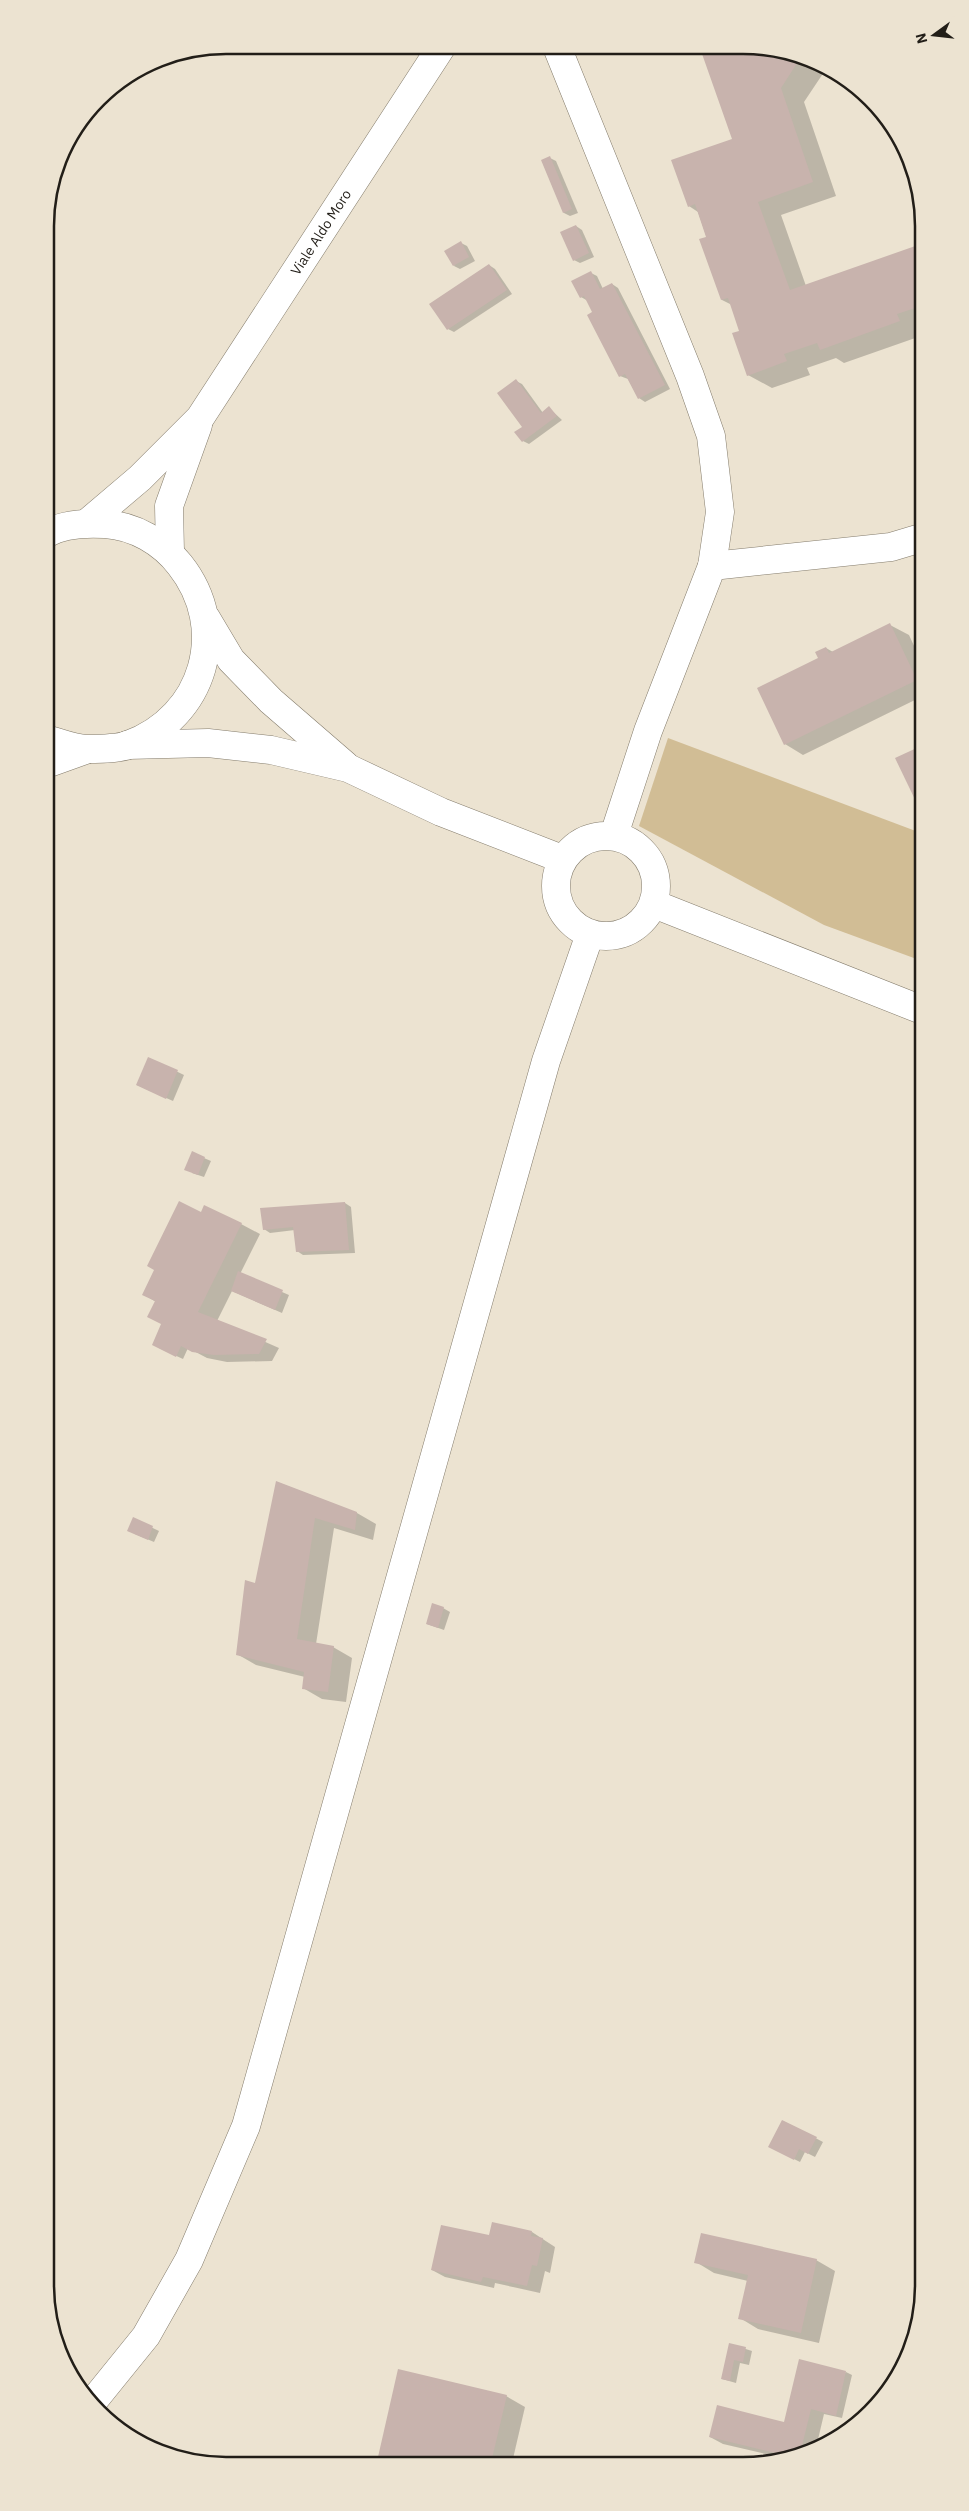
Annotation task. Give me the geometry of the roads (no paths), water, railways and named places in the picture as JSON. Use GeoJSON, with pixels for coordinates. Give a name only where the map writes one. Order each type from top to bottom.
{"type":"FeatureCollection","features":[{"type":"Feature","properties":{"kind":"street","name":"Viale Aldo Moro"},"geometry":{"type":"LineString","coordinates":[[87,523],[140,478],[200,418],[437,54]]}},
{"type":"Feature","properties":{"kind":"street"},"geometry":{"type":"LineString","coordinates":[[560,54],[690,376],[711,436],[720,512],[712,566],[648,731],[614,835]]}},
{"type":"Feature","properties":{"kind":"street","name":"Viale Aldo Moro"},"geometry":{"type":"LineString","coordinates":[[170,552],[169,506],[200,418]]}},
{"type":"Feature","properties":{"kind":"street"},"geometry":{"type":"LineString","coordinates":[[54,519],[116,525],[145,535],[170,552],[193,582],[206,618],[231,660],[271,701],[348,768]]}},
{"type":"Feature","properties":{"kind":"street"},"geometry":{"type":"LineString","coordinates":[[54,532],[87,523]]}},
{"type":"Feature","properties":{"kind":"street"},"geometry":{"type":"LineString","coordinates":[[712,566],[891,547],[915,540]]}},
{"type":"Feature","properties":{"kind":"street"},"geometry":{"type":"LineString","coordinates":[[127,745],[163,727],[190,696],[205,659],[206,618]]}},
{"type":"Feature","properties":{"kind":"street"},"geometry":{"type":"LineString","coordinates":[[54,740],[85,750]]}},
{"type":"Feature","properties":{"kind":"street"},"geometry":{"type":"LineString","coordinates":[[54,761],[85,750],[127,745],[216,744],[270,750],[348,768],[440,812],[562,859]]}},
{"type":"Feature","properties":{"kind":"street"},"geometry":{"type":"LineString","coordinates":[[614,835],[633,842],[649,859],[657,885],[654,904],[638,926],[615,936],[590,934],[570,922],[558,903],[555,883],[562,859],[571,849],[594,836],[614,835]]}},
{"type":"Feature","properties":{"kind":"street"},"geometry":{"type":"LineString","coordinates":[[654,904],[915,1007]]}},
{"type":"Feature","properties":{"kind":"street"},"geometry":{"type":"LineString","coordinates":[[96,2398],[146,2336],[189,2260],[246,2126],[546,1061],[590,934]]}}]}
